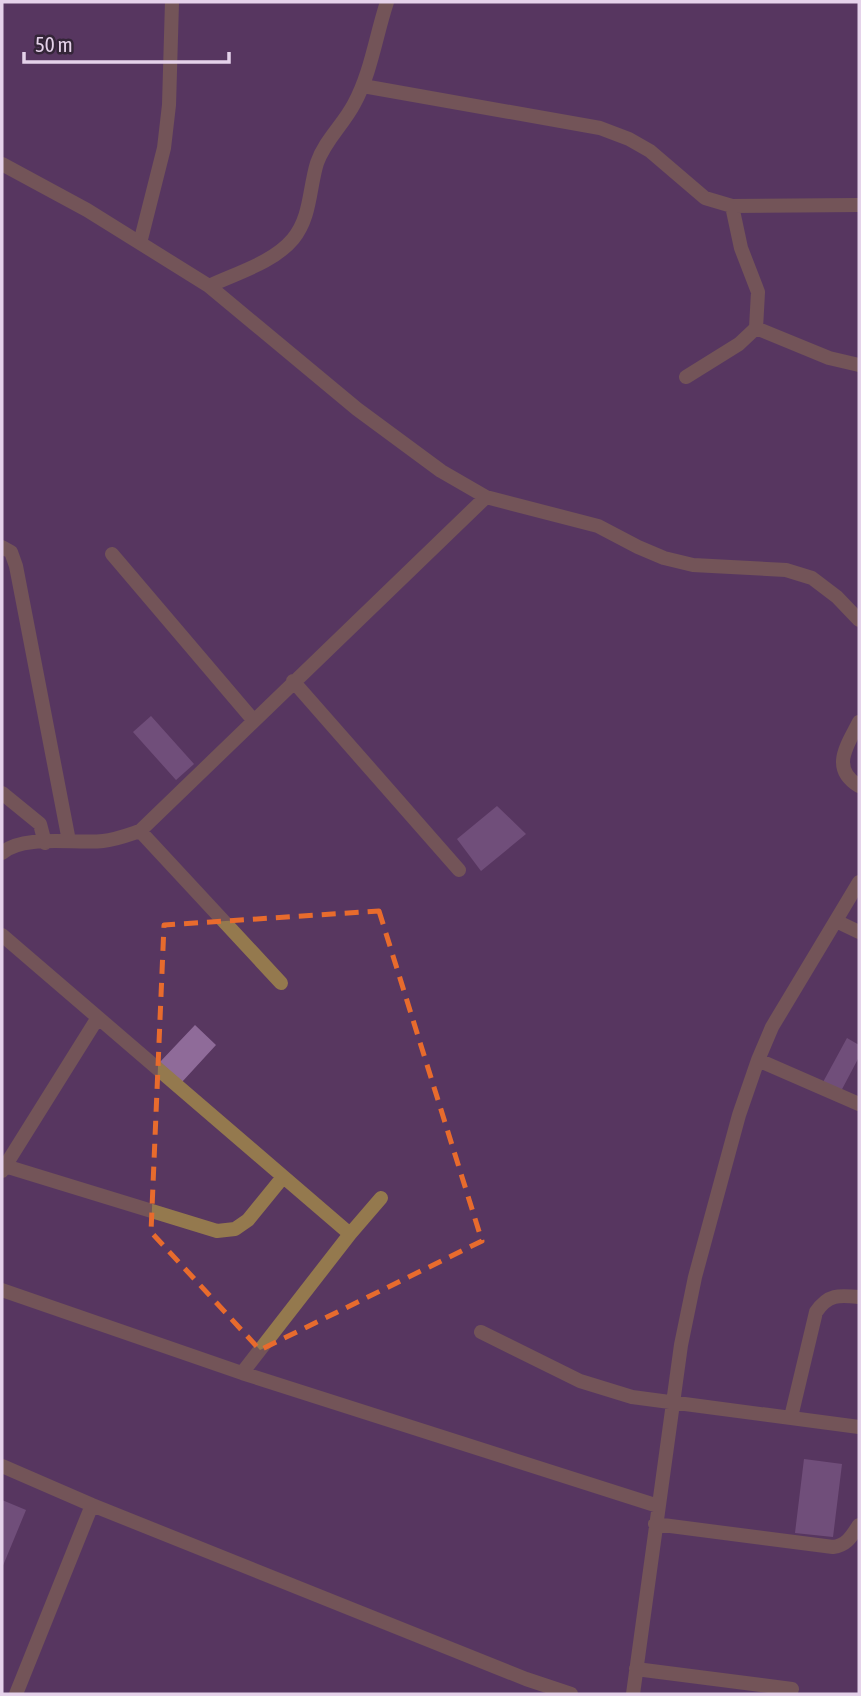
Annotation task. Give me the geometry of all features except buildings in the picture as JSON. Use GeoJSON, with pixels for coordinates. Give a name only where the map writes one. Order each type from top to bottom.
{"type":"FeatureCollection","features":[{"type":"Feature","properties":{"kind":"street"},"geometry":{"type":"LineString","coordinates":[[140,243],[164,148],[169,105],[172,2]]}},
{"type":"Feature","properties":{"kind":"street"},"geometry":{"type":"LineString","coordinates":[[209,286],[275,255],[293,239],[305,220],[317,165],[325,144],[354,106],[363,86],[387,2]]}},
{"type":"Feature","properties":{"kind":"street"},"geometry":{"type":"LineString","coordinates":[[363,86],[600,128],[629,139],[650,151],[705,198],[732,206],[859,205]]}},
{"type":"Feature","properties":{"kind":"street"},"geometry":{"type":"LineString","coordinates":[[2,164],[87,210],[209,286],[357,409],[440,471],[486,497],[598,526],[664,558],[693,565],[786,570],[812,578],[837,597],[859,620]]}},
{"type":"Feature","properties":{"kind":"street"},"geometry":{"type":"LineString","coordinates":[[686,377],[739,344],[756,328],[758,292],[741,248],[732,206]]}},
{"type":"Feature","properties":{"kind":"street"},"geometry":{"type":"LineString","coordinates":[[756,328],[828,358],[859,365]]}},
{"type":"Feature","properties":{"kind":"street"},"geometry":{"type":"LineString","coordinates":[[2,853],[23,844],[104,841],[140,831],[486,497]]}},
{"type":"Feature","properties":{"kind":"street"},"geometry":{"type":"LineString","coordinates":[[2,547],[10,552],[16,566],[69,841]]}},
{"type":"Feature","properties":{"kind":"street"},"geometry":{"type":"LineString","coordinates":[[112,554],[254,721]]}},
{"type":"Feature","properties":{"kind":"street"},"geometry":{"type":"LineString","coordinates":[[293,681],[459,870]]}},
{"type":"Feature","properties":{"kind":"street"},"geometry":{"type":"LineString","coordinates":[[859,722],[843,752],[843,767],[850,780],[859,786]]}},
{"type":"Feature","properties":{"kind":"street"},"geometry":{"type":"LineString","coordinates":[[2,793],[40,824],[45,843]]}},
{"type":"Feature","properties":{"kind":"street"},"geometry":{"type":"LineString","coordinates":[[140,831],[281,983]]}},
{"type":"Feature","properties":{"kind":"street"},"geometry":{"type":"LineString","coordinates":[[633,1694],[671,1404],[695,1277],[738,1115],[758,1060],[785,1003],[859,882]]}},
{"type":"Feature","properties":{"kind":"street"},"geometry":{"type":"LineString","coordinates":[[836,921],[859,932]]}},
{"type":"Feature","properties":{"kind":"street"},"geometry":{"type":"LineString","coordinates":[[2,935],[350,1234]]}},
{"type":"Feature","properties":{"kind":"street"},"geometry":{"type":"LineString","coordinates":[[97,1019],[4,1168],[217,1231],[235,1229],[248,1220],[283,1177]]}},
{"type":"Feature","properties":{"kind":"street"},"geometry":{"type":"LineString","coordinates":[[758,1060],[859,1104]]}},
{"type":"Feature","properties":{"kind":"street"},"geometry":{"type":"LineString","coordinates":[[242,1373],[381,1198]]}},
{"type":"Feature","properties":{"kind":"street"},"geometry":{"type":"LineString","coordinates":[[2,1290],[242,1373],[658,1506]]}},
{"type":"Feature","properties":{"kind":"street"},"geometry":{"type":"LineString","coordinates":[[791,1417],[816,1312],[824,1301],[835,1296],[859,1297]]}},
{"type":"Feature","properties":{"kind":"street"},"geometry":{"type":"LineString","coordinates":[[481,1332],[580,1381],[632,1397],[859,1427]]}},
{"type":"Feature","properties":{"kind":"street"},"geometry":{"type":"LineString","coordinates":[[2,1466],[92,1505],[526,1679],[571,1694]]}},
{"type":"Feature","properties":{"kind":"street"},"geometry":{"type":"LineString","coordinates":[[16,1694],[92,1505]]}},
{"type":"Feature","properties":{"kind":"street"},"geometry":{"type":"LineString","coordinates":[[655,1524],[832,1547],[843,1546],[859,1525]]}},
{"type":"Feature","properties":{"kind":"street"},"geometry":{"type":"LineString","coordinates":[[636,1669],[792,1689]]}},
{"type":"Feature","properties":{"kind":"highlighted area"},"geometry":{"type":"Polygon","coordinates":[[[379,911],[482,1241],[260,1350],[151,1232],[164,925],[379,911]]]}}]}
